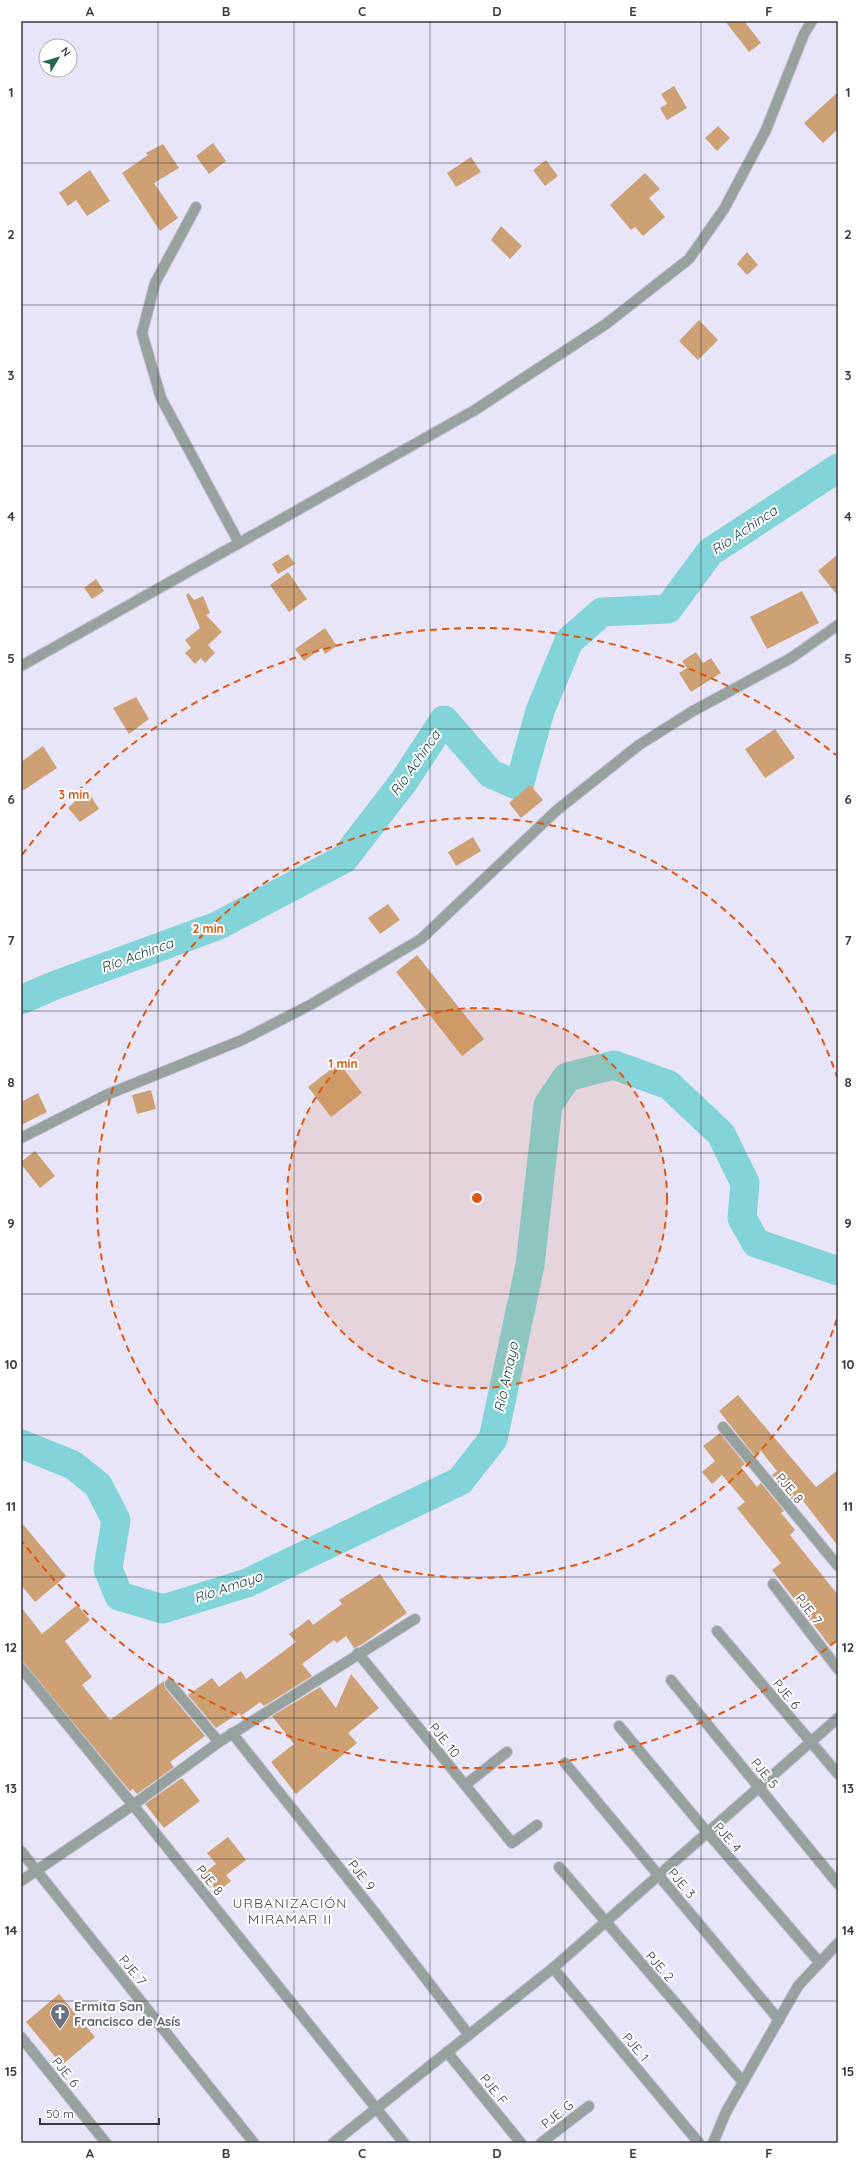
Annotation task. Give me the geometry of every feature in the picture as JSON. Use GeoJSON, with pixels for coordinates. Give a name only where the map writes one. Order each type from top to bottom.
{"type":"FeatureCollection","features":[{"type":"Feature","properties":{"kind":"street"},"geometry":{"type":"LineString","coordinates":[[21,666],[475,410],[606,324],[689,259],[724,209],[766,130],[804,34],[812,21]]}},
{"type":"Feature","properties":{"kind":"street"},"geometry":{"type":"LineString","coordinates":[[196,207],[155,283],[142,333],[161,398],[239,543]]}},
{"type":"Feature","properties":{"kind":"street"},"geometry":{"type":"LineString","coordinates":[[21,1138],[106,1095],[249,1036],[312,1004],[422,939],[558,810],[639,745],[694,711],[791,658],[838,625]]}},
{"type":"Feature","properties":{"kind":"street","name":"PJE. 8"},"geometry":{"type":"LineString","coordinates":[[723,1427],[838,1566]]}},
{"type":"Feature","properties":{"kind":"street","name":"PJE. 7"},"geometry":{"type":"LineString","coordinates":[[773,1584],[838,1668]]}},
{"type":"Feature","properties":{"kind":"street"},"geometry":{"type":"LineString","coordinates":[[21,1881],[133,1805],[232,1733],[358,1653],[415,1619]]}},
{"type":"Feature","properties":{"kind":"street","name":"PJE. 6"},"geometry":{"type":"LineString","coordinates":[[717,1631],[838,1774]]}},
{"type":"Feature","properties":{"kind":"street","name":"PJE. 10"},"geometry":{"type":"LineString","coordinates":[[358,1653],[512,1843],[537,1825]]}},
{"type":"Feature","properties":{"kind":"street","name":"PJE. 8"},"geometry":{"type":"LineString","coordinates":[[21,1668],[404,2143]]}},
{"type":"Feature","properties":{"kind":"street","name":"PJE. 5"},"geometry":{"type":"LineString","coordinates":[[671,1680],[838,1884]]}},
{"type":"Feature","properties":{"kind":"street"},"geometry":{"type":"LineString","coordinates":[[170,1684],[219,1742]]}},
{"type":"Feature","properties":{"kind":"street"},"geometry":{"type":"LineString","coordinates":[[333,2143],[553,1968],[838,1718]]}},
{"type":"Feature","properties":{"kind":"street","name":"PJE. 4"},"geometry":{"type":"LineString","coordinates":[[619,1726],[707,1832],[820,1963]]}},
{"type":"Feature","properties":{"kind":"street","name":"PJE. 9"},"geometry":{"type":"LineString","coordinates":[[232,1733],[371,1908],[469,2035]]}},
{"type":"Feature","properties":{"kind":"street"},"geometry":{"type":"LineString","coordinates":[[465,1786],[507,1752]]}},
{"type":"Feature","properties":{"kind":"street","name":"PJE. 3"},"geometry":{"type":"LineString","coordinates":[[565,1763],[779,2020]]}},
{"type":"Feature","properties":{"kind":"street","name":"PJE. 7"},"geometry":{"type":"LineString","coordinates":[[21,1851],[254,2143]]}},
{"type":"Feature","properties":{"kind":"street","name":"PJE. 2"},"geometry":{"type":"LineString","coordinates":[[559,1867],[743,2082]]}},
{"type":"Feature","properties":{"kind":"street"},"geometry":{"type":"LineString","coordinates":[[713,2143],[726,2112],[798,1986],[838,1943]]}},
{"type":"Feature","properties":{"kind":"street","name":"PJE. 1"},"geometry":{"type":"LineString","coordinates":[[553,1968],[699,2143]]}},
{"type":"Feature","properties":{"kind":"street","name":"PJE. 6"},"geometry":{"type":"LineString","coordinates":[[21,2037],[106,2143]]}},
{"type":"Feature","properties":{"kind":"street","name":"PJE. F"},"geometry":{"type":"LineString","coordinates":[[447,2052],[521,2143]]}},
{"type":"Feature","properties":{"kind":"street","name":"PJE. G"},"geometry":{"type":"LineString","coordinates":[[541,2143],[589,2106]]}},
{"type":"Feature","properties":{"kind":"building"},"geometry":{"type":"Polygon","coordinates":[[[725,21],[744,21],[761,43],[749,52],[725,21]]]}},
{"type":"Feature","properties":{"kind":"building"},"geometry":{"type":"Polygon","coordinates":[[[674,86],[687,108],[667,120],[660,108],[667,104],[661,94],[674,86]]]}},
{"type":"Feature","properties":{"kind":"building"},"geometry":{"type":"Polygon","coordinates":[[[838,92],[838,129],[823,143],[804,123],[838,92]]]}},
{"type":"Feature","properties":{"kind":"building"},"geometry":{"type":"Polygon","coordinates":[[[718,126],[730,138],[717,151],[705,138],[718,126]]]}},
{"type":"Feature","properties":{"kind":"building"},"geometry":{"type":"Polygon","coordinates":[[[213,143],[226,161],[209,174],[196,156],[213,143]]]}},
{"type":"Feature","properties":{"kind":"building"},"geometry":{"type":"Polygon","coordinates":[[[163,144],[179,168],[154,183],[178,218],[160,231],[122,173],[148,155],[146,153],[163,144]]]}},
{"type":"Feature","properties":{"kind":"building"},"geometry":{"type":"Polygon","coordinates":[[[471,157],[481,172],[456,187],[447,173],[471,157]]]}},
{"type":"Feature","properties":{"kind":"building"},"geometry":{"type":"Polygon","coordinates":[[[546,160],[558,176],[545,186],[533,170],[546,160]]]}},
{"type":"Feature","properties":{"kind":"building"},"geometry":{"type":"Polygon","coordinates":[[[90,170],[110,201],[87,216],[76,200],[68,206],[59,193],[90,170]]]}},
{"type":"Feature","properties":{"kind":"building"},"geometry":{"type":"Polygon","coordinates":[[[645,173],[660,189],[649,198],[665,217],[643,236],[635,227],[631,230],[610,205],[645,173]]]}},
{"type":"Feature","properties":{"kind":"building"},"geometry":{"type":"Polygon","coordinates":[[[501,226],[522,246],[510,259],[491,240],[501,226]]]}},
{"type":"Feature","properties":{"kind":"building"},"geometry":{"type":"Polygon","coordinates":[[[747,252],[758,265],[747,275],[737,264],[747,252]]]}},
{"type":"Feature","properties":{"kind":"building"},"geometry":{"type":"Polygon","coordinates":[[[699,320],[718,340],[698,360],[679,341],[699,320]]]}},
{"type":"Feature","properties":{"kind":"building"},"geometry":{"type":"Polygon","coordinates":[[[288,554],[295,564],[278,574],[272,564],[288,554]]]}},
{"type":"Feature","properties":{"kind":"building"},"geometry":{"type":"Polygon","coordinates":[[[838,554],[838,596],[818,571],[838,554]]]}},
{"type":"Feature","properties":{"kind":"building"},"geometry":{"type":"Polygon","coordinates":[[[288,572],[307,599],[289,612],[270,585],[288,572]]]}},
{"type":"Feature","properties":{"kind":"building"},"geometry":{"type":"Polygon","coordinates":[[[96,579],[104,591],[92,599],[84,588],[96,579]]]}},
{"type":"Feature","properties":{"kind":"building"},"geometry":{"type":"Polygon","coordinates":[[[802,591],[819,623],[767,649],[750,617],[802,591]]]}},
{"type":"Feature","properties":{"kind":"building"},"geometry":{"type":"Polygon","coordinates":[[[188,593],[194,600],[203,596],[210,613],[206,615],[222,632],[208,645],[215,653],[205,663],[201,658],[195,664],[185,653],[191,648],[185,640],[200,628],[186,595],[188,593]]]}},
{"type":"Feature","properties":{"kind":"building"},"geometry":{"type":"Polygon","coordinates":[[[325,628],[337,646],[325,654],[322,648],[304,661],[295,649],[325,628]]]}},
{"type":"Feature","properties":{"kind":"building"},"geometry":{"type":"Polygon","coordinates":[[[696,652],[703,663],[711,658],[721,673],[691,692],[679,673],[687,668],[682,661],[696,652]]]}},
{"type":"Feature","properties":{"kind":"building"},"geometry":{"type":"Polygon","coordinates":[[[136,697],[149,719],[129,734],[113,708],[136,697]]]}},
{"type":"Feature","properties":{"kind":"building"},"geometry":{"type":"Polygon","coordinates":[[[775,729],[795,758],[765,778],[745,749],[775,729]]]}},
{"type":"Feature","properties":{"kind":"building"},"geometry":{"type":"Polygon","coordinates":[[[43,746],[57,768],[21,792],[21,762],[43,746]]]}},
{"type":"Feature","properties":{"kind":"building"},"geometry":{"type":"Polygon","coordinates":[[[530,785],[543,800],[521,818],[509,803],[530,785]]]}},
{"type":"Feature","properties":{"kind":"building"},"geometry":{"type":"Polygon","coordinates":[[[87,790],[99,809],[80,822],[68,808],[87,790]]]}},
{"type":"Feature","properties":{"kind":"building"},"geometry":{"type":"Polygon","coordinates":[[[473,837],[481,851],[456,866],[448,852],[473,837]]]}},
{"type":"Feature","properties":{"kind":"building"},"geometry":{"type":"Polygon","coordinates":[[[388,904],[400,920],[380,934],[368,918],[388,904]]]}},
{"type":"Feature","properties":{"kind":"building"},"geometry":{"type":"Polygon","coordinates":[[[417,955],[484,1039],[462,1056],[396,972],[417,955]]]}},
{"type":"Feature","properties":{"kind":"building"},"geometry":{"type":"Polygon","coordinates":[[[339,1063],[362,1093],[331,1117],[308,1087],[339,1063]]]}},
{"type":"Feature","properties":{"kind":"building"},"geometry":{"type":"Polygon","coordinates":[[[151,1090],[156,1109],[137,1114],[132,1095],[151,1090]]]}},
{"type":"Feature","properties":{"kind":"building"},"geometry":{"type":"Polygon","coordinates":[[[38,1093],[47,1112],[21,1125],[21,1102],[38,1093]]]}},
{"type":"Feature","properties":{"kind":"building"},"geometry":{"type":"Polygon","coordinates":[[[35,1151],[55,1176],[40,1188],[21,1164],[21,1162],[35,1151]]]}},
{"type":"Feature","properties":{"kind":"building"},"geometry":{"type":"Polygon","coordinates":[[[738,1395],[816,1487],[838,1470],[838,1546],[800,1497],[794,1502],[772,1475],[777,1471],[761,1451],[755,1456],[719,1411],[738,1395]]]}},
{"type":"Feature","properties":{"kind":"building"},"geometry":{"type":"Polygon","coordinates":[[[720,1433],[745,1464],[741,1467],[757,1487],[761,1483],[784,1511],[781,1513],[795,1530],[790,1535],[838,1595],[838,1640],[830,1646],[772,1570],[781,1563],[737,1508],[745,1502],[722,1475],[712,1484],[702,1472],[715,1461],[703,1446],[720,1433]]]}},
{"type":"Feature","properties":{"kind":"building"},"geometry":{"type":"Polygon","coordinates":[[[21,1522],[66,1576],[35,1602],[21,1585],[21,1522]]]}},
{"type":"Feature","properties":{"kind":"building"},"geometry":{"type":"Polygon","coordinates":[[[380,1574],[407,1613],[361,1645],[354,1648],[346,1636],[337,1643],[334,1640],[302,1664],[312,1676],[264,1706],[260,1702],[241,1716],[239,1713],[216,1728],[188,1695],[212,1678],[219,1687],[241,1671],[246,1679],[296,1642],[289,1634],[309,1619],[313,1625],[342,1604],[339,1600],[380,1574]]]}},
{"type":"Feature","properties":{"kind":"building"},"geometry":{"type":"Polygon","coordinates":[[[77,1605],[90,1620],[65,1641],[92,1677],[82,1685],[110,1720],[164,1681],[165,1688],[205,1736],[170,1762],[174,1767],[137,1794],[133,1789],[130,1791],[21,1660],[21,1607],[42,1634],[77,1605]]]}},
{"type":"Feature","properties":{"kind":"building"},"geometry":{"type":"Polygon","coordinates":[[[351,1674],[379,1708],[348,1733],[357,1743],[296,1794],[271,1762],[294,1744],[272,1716],[320,1687],[336,1708],[351,1674]]]}},
{"type":"Feature","properties":{"kind":"building"},"geometry":{"type":"Polygon","coordinates":[[[182,1778],[200,1801],[164,1828],[145,1804],[182,1778]]]}},
{"type":"Feature","properties":{"kind":"building"},"geometry":{"type":"Polygon","coordinates":[[[228,1837],[246,1860],[226,1875],[231,1881],[218,1892],[203,1874],[216,1864],[207,1853],[228,1837]]]}},
{"type":"Feature","properties":{"kind":"building","name":"Ermita San Francisco de Asís"},"geometry":{"type":"Polygon","coordinates":[[[59,1994],[95,2037],[62,2065],[26,2022],[59,1994]]]}},
{"type":"Feature","properties":{"kind":"waterway","name":"Río Achinca"},"geometry":{"type":"LineString","coordinates":[[21,1000],[53,986],[217,926],[344,859],[404,781],[444,720],[491,774],[519,786],[540,711],[569,641],[602,612],[668,609],[710,552],[838,468]]}},
{"type":"Feature","properties":{"kind":"waterway","name":"Río Amayo"},"geometry":{"type":"LineString","coordinates":[[21,1444],[73,1465],[98,1485],[116,1520],[108,1569],[119,1596],[163,1609],[247,1583],[460,1481],[493,1439],[530,1265],[548,1105],[567,1077],[614,1065],[669,1085],[721,1134],[745,1183],[742,1218],[756,1243],[838,1271]]}},
{"type":"Feature","properties":{"kind":"place","name":"Ermita San Francisco de Asís"},"geometry":{"type":"Point","coordinates":[60,2030]}},
{"type":"Feature","properties":{"kind":"district","name":"URBANIZACIÓN MIRAMAR II"},"geometry":{"type":"Point","coordinates":[290,1912]}}]}
